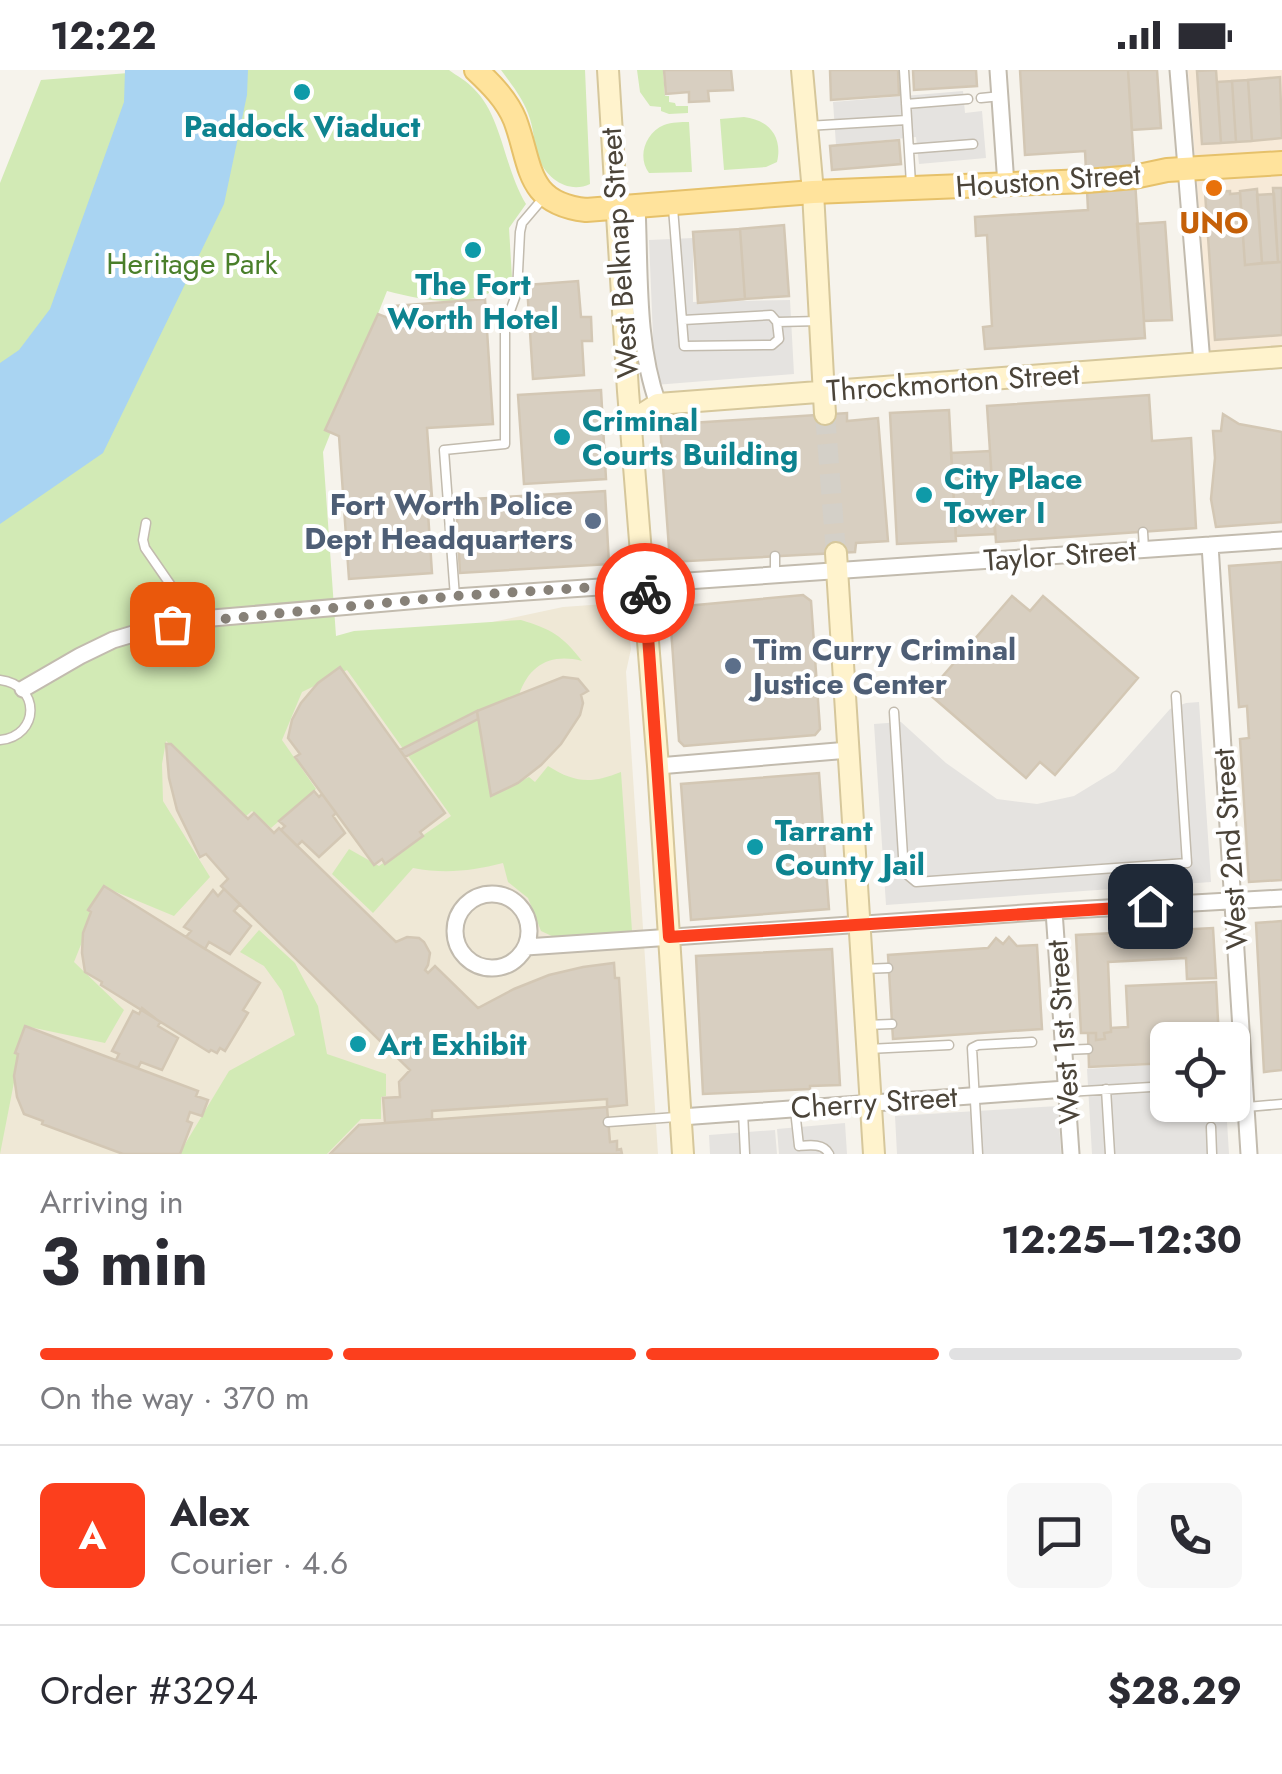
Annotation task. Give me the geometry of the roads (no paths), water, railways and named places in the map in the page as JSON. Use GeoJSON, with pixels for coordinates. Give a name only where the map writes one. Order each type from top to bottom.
{"type":"FeatureCollection","features":[{"type":"Feature","properties":{"kind":"main road","name":"West Belknap Street"},"geometry":{"type":"LineString","coordinates":[[608,70],[626,206],[630,422],[658,766],[683,1154]]}},
{"type":"Feature","properties":{"kind":"main road"},"geometry":{"type":"LineString","coordinates":[[802,70],[825,414]]}},
{"type":"Feature","properties":{"kind":"main road"},"geometry":{"type":"LineString","coordinates":[[486,75],[510,111],[532,178],[545,196]]}},
{"type":"Feature","properties":{"kind":"main road","name":"Houston Street"},"geometry":{"type":"LineString","coordinates":[[545,196],[574,209],[813,192],[1134,177],[1167,170],[1282,163]]}},
{"type":"Feature","properties":{"kind":"main road","name":"Throckmorton Street"},"geometry":{"type":"LineString","coordinates":[[630,422],[658,404],[1282,356]]}},
{"type":"Feature","properties":{"kind":"main road"},"geometry":{"type":"LineString","coordinates":[[837,561],[874,1154]]}},
{"type":"Feature","properties":{"kind":"street"},"geometry":{"type":"LineString","coordinates":[[998,70],[1006,184]]}},
{"type":"Feature","properties":{"kind":"street"},"geometry":{"type":"LineString","coordinates":[[1178,70],[1202,363]]}},
{"type":"Feature","properties":{"kind":"street"},"geometry":{"type":"LineString","coordinates":[[626,206],[648,377],[658,404]]}},
{"type":"Feature","properties":{"kind":"street","name":"Taylor Street"},"geometry":{"type":"LineString","coordinates":[[23,690],[94,648],[134,633],[188,621],[455,596],[775,574],[837,561],[1282,540]]}},
{"type":"Feature","properties":{"kind":"street","name":"West 2nd Street"},"geometry":{"type":"LineString","coordinates":[[1210,545],[1237,1022]]}},
{"type":"Feature","properties":{"kind":"street"},"geometry":{"type":"LineString","coordinates":[[658,766],[849,750]]}},
{"type":"Feature","properties":{"kind":"street"},"geometry":{"type":"LineString","coordinates":[[526,947],[529,921],[514,900],[502,894],[476,896],[458,915],[456,940],[461,952],[470,962],[495,968],[508,965],[526,947],[1282,898]]}},
{"type":"Feature","properties":{"kind":"street","name":"West 1st Street"},"geometry":{"type":"LineString","coordinates":[[1054,910],[1071,1154]]}},
{"type":"Feature","properties":{"kind":"street","name":"Cherry Street"},"geometry":{"type":"LineString","coordinates":[[681,1117],[1067,1090]]}},
{"type":"Feature","properties":{"kind":"street","name":"West 2nd Street"},"geometry":{"type":"LineString","coordinates":[[1247,1122],[1249,1154]]}},
{"type":"Feature","properties":{"kind":"lane"},"geometry":{"type":"LineString","coordinates":[[904,70],[912,188]]}},
{"type":"Feature","properties":{"kind":"lane"},"geometry":{"type":"LineString","coordinates":[[981,98],[1001,96]]}},
{"type":"Feature","properties":{"kind":"lane"},"geometry":{"type":"LineString","coordinates":[[906,104],[968,99]]}},
{"type":"Feature","properties":{"kind":"lane"},"geometry":{"type":"LineString","coordinates":[[806,126],[907,120]]}},
{"type":"Feature","properties":{"kind":"lane"},"geometry":{"type":"LineString","coordinates":[[909,148],[973,144]]}},
{"type":"Feature","properties":{"kind":"lane"},"geometry":{"type":"LineString","coordinates":[[455,596],[444,450],[505,444],[506,325],[517,292],[520,232],[522,223],[545,196]]}},
{"type":"Feature","properties":{"kind":"lane"},"geometry":{"type":"LineString","coordinates":[[673,203],[682,320],[684,346],[772,345],[779,339],[778,322],[771,315],[682,320]]}},
{"type":"Feature","properties":{"kind":"lane"},"geometry":{"type":"LineString","coordinates":[[778,322],[820,321]]}},
{"type":"Feature","properties":{"kind":"lane"},"geometry":{"type":"LineString","coordinates":[[146,523],[145,548],[182,600],[188,621]]}},
{"type":"Feature","properties":{"kind":"lane"},"geometry":{"type":"LineString","coordinates":[[1143,532],[1144,549]]}},
{"type":"Feature","properties":{"kind":"lane"},"geometry":{"type":"LineString","coordinates":[[775,556],[775,574]]}},
{"type":"Feature","properties":{"kind":"lane"},"geometry":{"type":"LineString","coordinates":[[0,680],[23,690],[30,718],[18,735],[0,740]]}},
{"type":"Feature","properties":{"kind":"lane"},"geometry":{"type":"LineString","coordinates":[[894,712],[904,872],[916,882],[1187,863],[1176,696]]}},
{"type":"Feature","properties":{"kind":"lane"},"geometry":{"type":"LineString","coordinates":[[862,969],[888,968]]}},
{"type":"Feature","properties":{"kind":"lane"},"geometry":{"type":"LineString","coordinates":[[866,1025],[892,1024]]}},
{"type":"Feature","properties":{"kind":"lane"},"geometry":{"type":"LineString","coordinates":[[978,1154],[972,1048],[978,1044],[1032,1042]]}},
{"type":"Feature","properties":{"kind":"lane"},"geometry":{"type":"LineString","coordinates":[[867,1049],[948,1045]]}},
{"type":"Feature","properties":{"kind":"lane"},"geometry":{"type":"LineString","coordinates":[[1064,1050],[1088,1049]]}},
{"type":"Feature","properties":{"kind":"lane"},"geometry":{"type":"LineString","coordinates":[[1067,1090],[1150,1087]]}},
{"type":"Feature","properties":{"kind":"lane"},"geometry":{"type":"LineString","coordinates":[[1106,1090],[1110,1154]]}},
{"type":"Feature","properties":{"kind":"lane"},"geometry":{"type":"LineString","coordinates":[[1250,1107],[1282,1104]]}},
{"type":"Feature","properties":{"kind":"lane"},"geometry":{"type":"LineString","coordinates":[[795,1108],[799,1150],[818,1146],[829,1154]]}},
{"type":"Feature","properties":{"kind":"lane"},"geometry":{"type":"LineString","coordinates":[[743,1112],[744,1154]]}},
{"type":"Feature","properties":{"kind":"lane"},"geometry":{"type":"LineString","coordinates":[[608,1122],[681,1117]]}},
{"type":"Feature","properties":{"kind":"lane"},"geometry":{"type":"LineString","coordinates":[[1211,1127],[1212,1154]]}},
{"type":"Feature","properties":{"kind":"water"},"geometry":{"type":"Polygon","coordinates":[[[125,70],[248,70],[247,95],[224,204],[103,453],[0,524],[0,363],[19,350],[50,309],[124,102],[125,70]]]}},
{"type":"Feature","properties":{"kind":"tunnel"},"geometry":{"type":"LineString","coordinates":[[825,414],[836,553]]}},
{"type":"Feature","properties":{"kind":"place","name":"Paddock Viaduct"},"geometry":{"type":"Point","coordinates":[302,92]}},
{"type":"Feature","properties":{"kind":"place","name":"UNO"},"geometry":{"type":"Point","coordinates":[1214,188]}},
{"type":"Feature","properties":{"kind":"place","name":"The Fort Worth Hotel"},"geometry":{"type":"Point","coordinates":[473,250]}},
{"type":"Feature","properties":{"kind":"place","name":"Criminal Courts Building"},"geometry":{"type":"Point","coordinates":[562,437]}},
{"type":"Feature","properties":{"kind":"place","name":"City Place Tower I"},"geometry":{"type":"Point","coordinates":[924,495]}},
{"type":"Feature","properties":{"kind":"place","name":"Fort Worth Police Dept Headquarters"},"geometry":{"type":"Point","coordinates":[593,521]}},
{"type":"Feature","properties":{"kind":"place","name":"Tim Curry Criminal Justice Center"},"geometry":{"type":"Point","coordinates":[733,666]}},
{"type":"Feature","properties":{"kind":"place","name":"Tarrant County Jail"},"geometry":{"type":"Point","coordinates":[755,847]}},
{"type":"Feature","properties":{"kind":"place","name":"Art Exhibit"},"geometry":{"type":"Point","coordinates":[358,1044]}},
{"type":"Feature","properties":{"kind":"park label","name":"Heritage Park"},"geometry":{"type":"Point","coordinates":[192,263]}}]}
